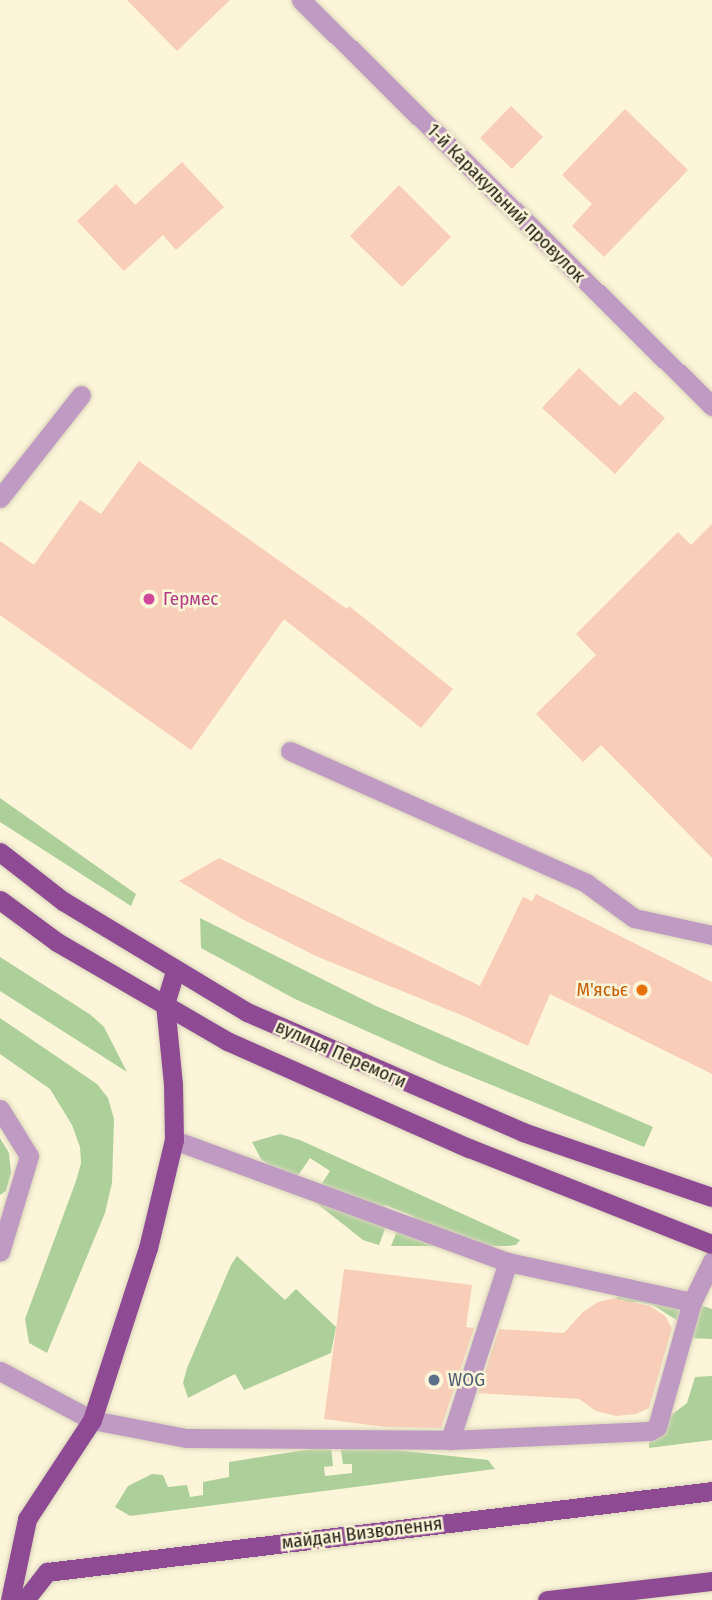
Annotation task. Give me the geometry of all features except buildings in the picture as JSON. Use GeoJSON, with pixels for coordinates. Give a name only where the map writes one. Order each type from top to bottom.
{"type":"FeatureCollection","features":[{"type":"Feature","properties":{"kind":"main road","name":"вулиця Перемоги"},"geometry":{"type":"LineString","coordinates":[[0,852],[63,901],[247,1012],[523,1132],[712,1197]]}},
{"type":"Feature","properties":{"kind":"main road"},"geometry":{"type":"LineString","coordinates":[[0,900],[57,942],[227,1041],[456,1143],[712,1244]]}},
{"type":"Feature","properties":{"kind":"main road"},"geometry":{"type":"LineString","coordinates":[[10,1600],[27,1519],[92,1420],[148,1248],[174,1140],[173,1084],[165,1004],[175,971]]}},
{"type":"Feature","properties":{"kind":"main road","name":"майдан Визволення"},"geometry":{"type":"LineString","coordinates":[[25,1600],[47,1572],[712,1491]]}},
{"type":"Feature","properties":{"kind":"main road"},"geometry":{"type":"LineString","coordinates":[[547,1600],[603,1597],[712,1581]]}},
{"type":"Feature","properties":{"kind":"street","name":"1-й Каракульний провулок"},"geometry":{"type":"LineString","coordinates":[[301,0],[712,406]]}},
{"type":"Feature","properties":{"kind":"street"},"geometry":{"type":"LineString","coordinates":[[0,498],[81,395]]}},
{"type":"Feature","properties":{"kind":"street"},"geometry":{"type":"LineString","coordinates":[[290,751],[586,883],[634,918],[712,935]]}},
{"type":"Feature","properties":{"kind":"street"},"geometry":{"type":"LineString","coordinates":[[0,1109],[29,1156],[0,1252]]}},
{"type":"Feature","properties":{"kind":"street"},"geometry":{"type":"LineString","coordinates":[[174,1140],[508,1262],[692,1302]]}},
{"type":"Feature","properties":{"kind":"street"},"geometry":{"type":"LineString","coordinates":[[0,1371],[92,1420],[186,1438],[450,1440],[650,1431],[657,1427],[692,1302],[712,1261]]}},
{"type":"Feature","properties":{"kind":"street"},"geometry":{"type":"LineString","coordinates":[[450,1440],[508,1262]]}},
{"type":"Feature","properties":{"kind":"green space"},"geometry":{"type":"Polygon","coordinates":[[[0,798],[136,894],[131,906],[0,822],[0,798]]]}},
{"type":"Feature","properties":{"kind":"green space"},"geometry":{"type":"Polygon","coordinates":[[[200,918],[376,1006],[653,1127],[644,1147],[440,1064],[295,999],[201,948],[200,918]]]}},
{"type":"Feature","properties":{"kind":"green space"},"geometry":{"type":"Polygon","coordinates":[[[0,957],[91,1015],[104,1027],[127,1072],[0,991],[0,957]]]}},
{"type":"Feature","properties":{"kind":"green space"},"geometry":{"type":"Polygon","coordinates":[[[0,1018],[97,1084],[108,1098],[114,1119],[112,1183],[105,1213],[47,1353],[29,1343],[25,1319],[76,1181],[81,1163],[80,1147],[72,1125],[50,1089],[0,1054],[0,1018]]]}},
{"type":"Feature","properties":{"kind":"green space"},"geometry":{"type":"Polygon","coordinates":[[[280,1134],[300,1140],[520,1240],[516,1245],[507,1246],[391,1246],[401,1221],[410,1224],[413,1216],[385,1205],[382,1212],[390,1216],[379,1245],[363,1240],[305,1194],[317,1191],[330,1171],[310,1158],[297,1177],[298,1188],[261,1159],[252,1142],[280,1134]]]}},
{"type":"Feature","properties":{"kind":"green space"},"geometry":{"type":"Polygon","coordinates":[[[0,1138],[9,1153],[11,1173],[6,1191],[0,1195],[0,1138]]]}},
{"type":"Feature","properties":{"kind":"green space"},"geometry":{"type":"Polygon","coordinates":[[[237,1256],[285,1300],[296,1289],[336,1327],[331,1353],[244,1390],[235,1374],[188,1398],[183,1383],[187,1368],[237,1256]]]}},
{"type":"Feature","properties":{"kind":"green space"},"geometry":{"type":"Polygon","coordinates":[[[646,1287],[712,1309],[712,1339],[689,1338],[681,1323],[653,1305],[637,1302],[612,1303],[619,1295],[646,1287]]]}},
{"type":"Feature","properties":{"kind":"green space"},"geometry":{"type":"Polygon","coordinates":[[[712,1376],[712,1440],[649,1448],[650,1431],[687,1403],[695,1377],[712,1376]]]}},
{"type":"Feature","properties":{"kind":"green space"},"geometry":{"type":"Polygon","coordinates":[[[340,1444],[488,1460],[495,1469],[130,1516],[115,1507],[128,1486],[152,1474],[163,1475],[168,1487],[187,1485],[190,1497],[203,1495],[203,1482],[229,1477],[229,1462],[331,1446],[333,1466],[324,1467],[325,1476],[352,1473],[352,1464],[343,1464],[340,1444]]]}},
{"type":"Feature","properties":{"kind":"place","name":"Гермес"},"geometry":{"type":"Point","coordinates":[149,599]}},
{"type":"Feature","properties":{"kind":"place","name":"М'ясьє"},"geometry":{"type":"Point","coordinates":[642,990]}},
{"type":"Feature","properties":{"kind":"place","name":"WOG"},"geometry":{"type":"Point","coordinates":[434,1380]}}]}
